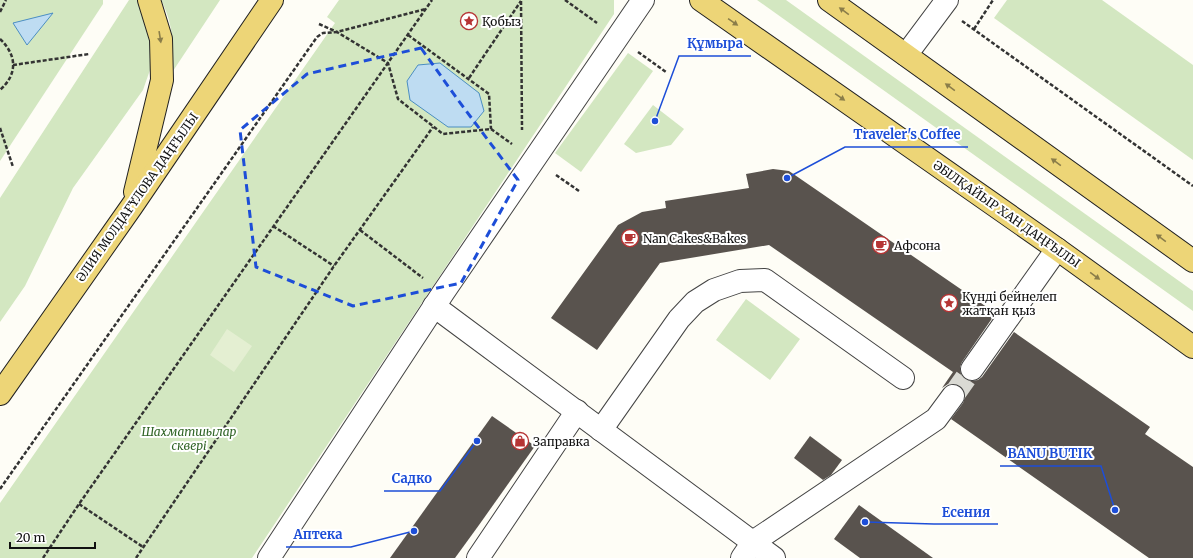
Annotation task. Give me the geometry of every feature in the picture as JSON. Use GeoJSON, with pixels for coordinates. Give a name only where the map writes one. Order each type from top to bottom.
{"type":"FeatureCollection","features":[{"type":"Feature","properties":{"kind":"main road"},"geometry":{"type":"LineString","coordinates":[[132,206],[162,80],[161,38],[149,0]]}},
{"type":"Feature","properties":{"kind":"main road","name":"ӘЛИЯ МОЛДАҒҰЛОВА ДАҢҒЫЛЫ"},"geometry":{"type":"LineString","coordinates":[[0,394],[132,206],[272,0]]}},
{"type":"Feature","properties":{"kind":"main road","name":"ӘБІЛҚАЙЫР ХАН ДАҢҒЫЛЫ"},"geometry":{"type":"LineString","coordinates":[[701,0],[1057,248],[1193,347]]}},
{"type":"Feature","properties":{"kind":"main road"},"geometry":{"type":"LineString","coordinates":[[829,0],[1193,261]]}},
{"type":"Feature","properties":{"kind":"street"},"geometry":{"type":"LineString","coordinates":[[269,558],[439,299],[528,156],[643,0]]}},
{"type":"Feature","properties":{"kind":"street"},"geometry":{"type":"LineString","coordinates":[[906,55],[945,4]]}},
{"type":"Feature","properties":{"kind":"street"},"geometry":{"type":"LineString","coordinates":[[972,369],[1057,248]]}},
{"type":"Feature","properties":{"kind":"street"},"geometry":{"type":"LineString","coordinates":[[601,430],[679,320],[695,302],[714,290],[740,282],[765,280],[903,378]]}},
{"type":"Feature","properties":{"kind":"street"},"geometry":{"type":"LineString","coordinates":[[439,299],[747,550],[774,558]]}},
{"type":"Feature","properties":{"kind":"street"},"geometry":{"type":"LineString","coordinates":[[747,550],[936,419],[953,396]]}},
{"type":"Feature","properties":{"kind":"street"},"geometry":{"type":"LineString","coordinates":[[478,558],[576,411]]}},
{"type":"Feature","properties":{"kind":"path"},"geometry":{"type":"LineString","coordinates":[[0,12],[6,0]]}},
{"type":"Feature","properties":{"kind":"path"},"geometry":{"type":"LineString","coordinates":[[43,558],[79,504],[432,0]]}},
{"type":"Feature","properties":{"kind":"path"},"geometry":{"type":"LineString","coordinates":[[522,0],[528,156]]}},
{"type":"Feature","properties":{"kind":"path"},"geometry":{"type":"LineString","coordinates":[[469,78],[522,0]]}},
{"type":"Feature","properties":{"kind":"path"},"geometry":{"type":"LineString","coordinates":[[974,29],[994,0]]}},
{"type":"Feature","properties":{"kind":"path"},"geometry":{"type":"LineString","coordinates":[[945,4],[974,29],[1193,186]]}},
{"type":"Feature","properties":{"kind":"path"},"geometry":{"type":"LineString","coordinates":[[0,488],[317,37],[322,33],[337,32],[427,8]]}},
{"type":"Feature","properties":{"kind":"path"},"geometry":{"type":"LineString","coordinates":[[318,24],[337,32],[388,63],[398,99],[443,134],[490,129],[579,191]]}},
{"type":"Feature","properties":{"kind":"path"},"geometry":{"type":"LineString","coordinates":[[408,35],[489,94],[490,129]]}},
{"type":"Feature","properties":{"kind":"path"},"geometry":{"type":"LineString","coordinates":[[0,39],[7,45],[12,54],[13,64],[12,75],[0,90]]}},
{"type":"Feature","properties":{"kind":"path"},"geometry":{"type":"LineString","coordinates":[[13,64],[89,54]]}},
{"type":"Feature","properties":{"kind":"path"},"geometry":{"type":"LineString","coordinates":[[136,558],[334,266],[433,127]]}},
{"type":"Feature","properties":{"kind":"path"},"geometry":{"type":"LineString","coordinates":[[0,128],[13,167]]}},
{"type":"Feature","properties":{"kind":"path"},"geometry":{"type":"LineString","coordinates":[[273,226],[334,266]]}},
{"type":"Feature","properties":{"kind":"path"},"geometry":{"type":"LineString","coordinates":[[360,230],[439,299]]}},
{"type":"Feature","properties":{"kind":"path"},"geometry":{"type":"LineString","coordinates":[[79,504],[143,548]]}},
{"type":"Feature","properties":{"kind":"highlighted area"},"geometry":{"type":"Polygon","coordinates":[[[421,48],[518,180],[461,283],[353,306],[256,267],[240,130],[307,74],[421,48]]]}},
{"type":"Feature","properties":{"kind":"green space"},"geometry":{"type":"Polygon","coordinates":[[[0,0],[103,0],[103,4],[0,161],[0,0]]]}},
{"type":"Feature","properties":{"kind":"green space"},"geometry":{"type":"Polygon","coordinates":[[[129,0],[137,0],[141,5],[152,46],[150,70],[143,90],[73,188],[25,286],[0,322],[0,198],[129,0]]]}},
{"type":"Feature","properties":{"kind":"green space"},"geometry":{"type":"Polygon","coordinates":[[[161,0],[220,0],[171,74],[173,45],[171,27],[161,0]]]}},
{"type":"Feature","properties":{"kind":"green space","name":"Шахматшылар сквері"},"geometry":{"type":"Polygon","coordinates":[[[339,0],[614,0],[614,14],[252,558],[0,558],[0,503],[335,23],[327,17],[339,0]]]}},
{"type":"Feature","properties":{"kind":"green space"},"geometry":{"type":"Polygon","coordinates":[[[757,0],[786,0],[1193,291],[1193,311],[757,0]]]}},
{"type":"Feature","properties":{"kind":"green space"},"geometry":{"type":"Polygon","coordinates":[[[1007,0],[1102,0],[1193,65],[1193,160],[994,18],[1007,0]]]}},
{"type":"Feature","properties":{"kind":"green space"},"geometry":{"type":"Polygon","coordinates":[[[628,53],[653,71],[581,172],[555,153],[628,53]]]}},
{"type":"Feature","properties":{"kind":"green space"},"geometry":{"type":"Polygon","coordinates":[[[653,105],[684,129],[671,145],[636,153],[624,144],[653,105]]]}},
{"type":"Feature","properties":{"kind":"green space"},"geometry":{"type":"Polygon","coordinates":[[[746,299],[800,339],[770,380],[716,340],[746,299]]]}},
{"type":"Feature","properties":{"kind":"green space"},"geometry":{"type":"Polygon","coordinates":[[[227,329],[252,346],[234,372],[210,355],[227,329]]]}},
{"type":"Feature","properties":{"kind":"water"},"geometry":{"type":"Polygon","coordinates":[[[53,13],[27,45],[13,23],[53,13]]]}},
{"type":"Feature","properties":{"kind":"water"},"geometry":{"type":"Polygon","coordinates":[[[440,63],[479,93],[484,111],[471,127],[448,127],[410,100],[407,81],[418,65],[440,63]]]}},
{"type":"Feature","properties":{"kind":"building"},"geometry":{"type":"Polygon","coordinates":[[[773,169],[789,171],[994,312],[993,317],[962,362],[960,367],[961,374],[965,379],[971,381],[978,380],[982,377],[1014,332],[1150,427],[1145,434],[1193,467],[1193,558],[1149,558],[951,419],[963,403],[965,397],[964,391],[960,386],[955,384],[948,384],[942,388],[953,372],[769,245],[660,263],[597,350],[551,318],[618,225],[642,212],[666,208],[665,201],[749,188],[746,174],[773,169]]]}},
{"type":"Feature","properties":{"kind":"building"},"geometry":{"type":"Polygon","coordinates":[[[492,416],[535,446],[479,525],[455,558],[390,558],[492,416]]]}},
{"type":"Feature","properties":{"kind":"building"},"geometry":{"type":"Polygon","coordinates":[[[810,436],[842,460],[831,475],[823,480],[794,458],[810,436]]]}},
{"type":"Feature","properties":{"kind":"building"},"geometry":{"type":"Polygon","coordinates":[[[859,505],[933,558],[860,558],[834,539],[859,505]]]}},
{"type":"Feature","properties":{"kind":"tunnel"},"geometry":{"type":"LineString","coordinates":[[953,396],[972,369]]}},
{"type":"Feature","properties":{"kind":"place","name":"Қобыз"},"geometry":{"type":"Point","coordinates":[469,21]}},
{"type":"Feature","properties":{"kind":"place","name":"Құмыра"},"geometry":{"type":"Point","coordinates":[655,121]}},
{"type":"Feature","properties":{"kind":"place","name":"Traveler's Coffee"},"geometry":{"type":"Point","coordinates":[787,178]}},
{"type":"Feature","properties":{"kind":"place","name":"Nan Cakes&Bakes"},"geometry":{"type":"Point","coordinates":[630,238]}},
{"type":"Feature","properties":{"kind":"place","name":"Афсона"},"geometry":{"type":"Point","coordinates":[881,245]}},
{"type":"Feature","properties":{"kind":"place","name":"Күнді бейнелеп жатқан қыз"},"geometry":{"type":"Point","coordinates":[949,303]}},
{"type":"Feature","properties":{"kind":"place","name":"Садко"},"geometry":{"type":"Point","coordinates":[477,441]}},
{"type":"Feature","properties":{"kind":"place","name":"Заправка"},"geometry":{"type":"Point","coordinates":[520,441]}},
{"type":"Feature","properties":{"kind":"place","name":"BANU BUTIK"},"geometry":{"type":"Point","coordinates":[1115,510]}},
{"type":"Feature","properties":{"kind":"place","name":"Есения"},"geometry":{"type":"Point","coordinates":[865,522]}},
{"type":"Feature","properties":{"kind":"place","name":"Аптека"},"geometry":{"type":"Point","coordinates":[414,531]}}]}
